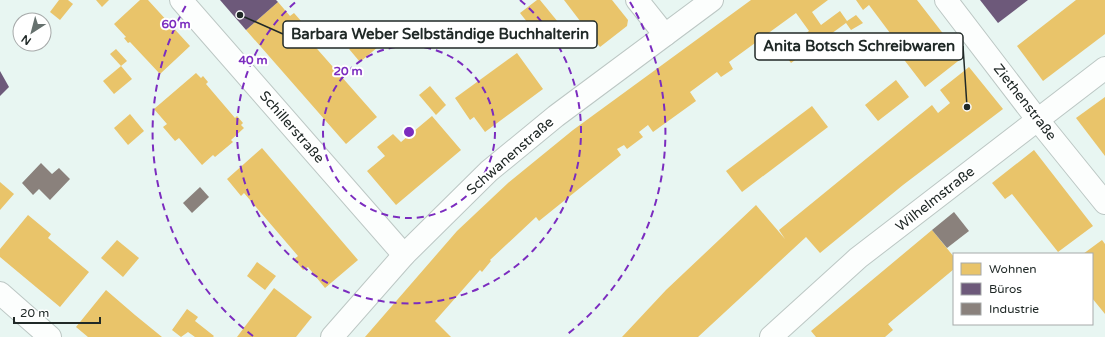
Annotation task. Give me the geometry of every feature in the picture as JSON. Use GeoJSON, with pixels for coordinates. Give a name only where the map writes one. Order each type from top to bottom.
{"type":"FeatureCollection","features":[{"type":"Feature","properties":{"kind":"street","name":"Schillerstraße"},"geometry":{"type":"LineString","coordinates":[[181,0],[404,255]]}},
{"type":"Feature","properties":{"kind":"street"},"geometry":{"type":"LineString","coordinates":[[637,0],[665,35]]}},
{"type":"Feature","properties":{"kind":"street","name":"Schwanenstraße"},"geometry":{"type":"LineString","coordinates":[[332,337],[404,255],[489,171],[556,116],[712,0]]}},
{"type":"Feature","properties":{"kind":"street","name":"Ziethenstraße"},"geometry":{"type":"LineString","coordinates":[[946,0],[1037,120],[1105,203]]}},
{"type":"Feature","properties":{"kind":"street","name":"Wilhelmstraße"},"geometry":{"type":"LineString","coordinates":[[771,337],[858,258],[1105,68]]}},
{"type":"Feature","properties":{"kind":"street"},"geometry":{"type":"LineString","coordinates":[[0,293],[50,337]]}},
{"type":"Feature","properties":{"kind":"building: Wohnen"},"geometry":{"type":"Polygon","coordinates":[[[59,0],[68,0],[73,4],[60,20],[52,12],[50,12],[59,0]]]}},
{"type":"Feature","properties":{"kind":"building: Wohnen"},"geometry":{"type":"Polygon","coordinates":[[[96,0],[109,0],[102,7],[96,0]]]}},
{"type":"Feature","properties":{"kind":"building: Wohnen"},"geometry":{"type":"Polygon","coordinates":[[[140,0],[148,0],[190,46],[160,74],[130,42],[128,43],[124,38],[126,37],[114,24],[140,0]]]}},
{"type":"Feature","properties":{"kind":"building: Wohnen"},"geometry":{"type":"Polygon","coordinates":[[[537,0],[540,0],[558,22],[539,37],[520,13],[537,0]]]}},
{"type":"Feature","properties":{"kind":"building: Wohnen"},"geometry":{"type":"Polygon","coordinates":[[[564,0],[612,0],[628,20],[627,26],[600,47],[564,0]]]}},
{"type":"Feature","properties":{"kind":"building: Wohnen"},"geometry":{"type":"Polygon","coordinates":[[[751,0],[828,0],[812,12],[821,25],[840,11],[847,21],[856,15],[863,23],[851,30],[846,23],[791,63],[774,40],[783,34],[790,44],[809,31],[796,13],[729,62],[733,69],[721,77],[717,72],[690,92],[696,101],[653,132],[648,125],[639,132],[643,137],[627,149],[624,145],[617,149],[621,155],[539,221],[536,217],[490,260],[491,261],[482,272],[480,270],[435,321],[451,337],[365,337],[457,231],[508,183],[573,130],[751,0]]]}},
{"type":"Feature","properties":{"kind":"building: Wohnen"},"geometry":{"type":"Polygon","coordinates":[[[856,0],[917,0],[962,58],[925,87],[892,44],[896,41],[869,5],[863,10],[856,0]]]}},
{"type":"Feature","properties":{"kind":"building: Wohnen"},"geometry":{"type":"Polygon","coordinates":[[[1076,0],[1105,0],[1105,34],[1043,81],[1017,46],[1076,0]]]}},
{"type":"Feature","properties":{"kind":"building: Wohnen"},"geometry":{"type":"Polygon","coordinates":[[[278,2],[290,16],[294,13],[316,38],[311,42],[377,117],[346,144],[246,30],[278,2]]]}},
{"type":"Feature","properties":{"kind":"building: Wohnen"},"geometry":{"type":"Polygon","coordinates":[[[366,34],[378,47],[360,62],[349,49],[366,34]]]}},
{"type":"Feature","properties":{"kind":"building: Wohnen"},"geometry":{"type":"Polygon","coordinates":[[[116,49],[127,61],[121,66],[110,54],[116,49]]]}},
{"type":"Feature","properties":{"kind":"building: Wohnen"},"geometry":{"type":"Polygon","coordinates":[[[517,53],[543,89],[485,132],[474,117],[470,120],[455,98],[517,53]]]}},
{"type":"Feature","properties":{"kind":"building: Wohnen"},"geometry":{"type":"Polygon","coordinates":[[[121,66],[132,79],[114,94],[103,81],[121,66]]]}},
{"type":"Feature","properties":{"kind":"building: Wohnen"},"geometry":{"type":"Polygon","coordinates":[[[969,67],[1003,109],[903,185],[820,253],[806,237],[698,337],[622,337],[666,290],[756,205],[785,239],[779,230],[932,105],[938,113],[950,103],[940,90],[969,67]]]}},
{"type":"Feature","properties":{"kind":"building: Wohnen"},"geometry":{"type":"Polygon","coordinates":[[[196,73],[201,78],[203,76],[208,82],[206,84],[235,118],[237,116],[243,123],[241,125],[244,128],[231,140],[233,142],[215,157],[213,155],[202,165],[179,138],[175,141],[163,127],[167,124],[154,109],[196,73]]]}},
{"type":"Feature","properties":{"kind":"building: Wohnen"},"geometry":{"type":"Polygon","coordinates":[[[896,80],[909,97],[878,121],[865,105],[896,80]]]}},
{"type":"Feature","properties":{"kind":"building: Wohnen"},"geometry":{"type":"Polygon","coordinates":[[[430,86],[446,105],[436,115],[419,95],[430,86]]]}},
{"type":"Feature","properties":{"kind":"building: Wohnen"},"geometry":{"type":"Polygon","coordinates":[[[1105,97],[1105,156],[1076,118],[1105,97]]]}},
{"type":"Feature","properties":{"kind":"building: Wohnen"},"geometry":{"type":"Polygon","coordinates":[[[812,106],[828,127],[742,192],[726,171],[812,106]]]}},
{"type":"Feature","properties":{"kind":"building: Wohnen"},"geometry":{"type":"Polygon","coordinates":[[[130,114],[144,131],[128,145],[114,128],[130,114]]]}},
{"type":"Feature","properties":{"kind":"building: Wohnen"},"geometry":{"type":"Polygon","coordinates":[[[432,116],[461,150],[396,205],[367,171],[385,156],[377,147],[393,134],[401,142],[432,116]]]}},
{"type":"Feature","properties":{"kind":"building: Wohnen"},"geometry":{"type":"Polygon","coordinates":[[[262,148],[358,260],[325,288],[308,267],[303,270],[294,259],[298,256],[244,193],[241,196],[227,179],[262,148]]]}},
{"type":"Feature","properties":{"kind":"building: Wohnen"},"geometry":{"type":"Polygon","coordinates":[[[1034,150],[1093,226],[1058,252],[1012,194],[1005,199],[992,183],[1034,150]]]}},
{"type":"Feature","properties":{"kind":"building: Wohnen"},"geometry":{"type":"Polygon","coordinates":[[[0,182],[14,194],[0,210],[0,182]]]}},
{"type":"Feature","properties":{"kind":"building: Wohnen"},"geometry":{"type":"Polygon","coordinates":[[[28,215],[51,234],[48,238],[89,272],[60,307],[0,257],[0,249],[28,215]]]}},
{"type":"Feature","properties":{"kind":"building: Wohnen"},"geometry":{"type":"Polygon","coordinates":[[[932,230],[953,256],[953,270],[888,324],[893,330],[885,337],[816,337],[811,331],[932,230]]]}},
{"type":"Feature","properties":{"kind":"building: Wohnen"},"geometry":{"type":"Polygon","coordinates":[[[117,240],[139,258],[123,277],[101,258],[117,240]]]}},
{"type":"Feature","properties":{"kind":"building: Wohnen"},"geometry":{"type":"Polygon","coordinates":[[[1102,240],[1105,244],[1105,314],[1093,299],[1093,253],[1084,253],[1102,240]]]}},
{"type":"Feature","properties":{"kind":"building: Wohnen"},"geometry":{"type":"Polygon","coordinates":[[[257,262],[276,276],[265,290],[247,276],[257,262]]]}},
{"type":"Feature","properties":{"kind":"building: Wohnen"},"geometry":{"type":"Polygon","coordinates":[[[274,288],[312,317],[296,337],[237,337],[274,288]]]}},
{"type":"Feature","properties":{"kind":"building: Wohnen"},"geometry":{"type":"Polygon","coordinates":[[[106,290],[162,337],[88,337],[76,327],[106,290]]]}},
{"type":"Feature","properties":{"kind":"building: Wohnen"},"geometry":{"type":"Polygon","coordinates":[[[187,309],[198,317],[195,321],[214,336],[213,337],[195,337],[188,332],[181,337],[172,330],[187,309]]]}},
{"type":"Feature","properties":{"kind":"building: Büros"},"geometry":{"type":"Polygon","coordinates":[[[220,0],[276,0],[278,2],[246,30],[220,0]]]}},
{"type":"Feature","properties":{"kind":"building: Büros"},"geometry":{"type":"Polygon","coordinates":[[[980,0],[1028,0],[998,23],[980,0]]]}},
{"type":"Feature","properties":{"kind":"building: Büros"},"geometry":{"type":"Polygon","coordinates":[[[0,71],[9,87],[0,96],[0,71]]]}},
{"type":"Feature","properties":{"kind":"building: Industrie"},"geometry":{"type":"Polygon","coordinates":[[[41,163],[52,174],[59,168],[70,179],[50,200],[39,189],[33,195],[22,183],[41,163]]]}},
{"type":"Feature","properties":{"kind":"building: Industrie"},"geometry":{"type":"Polygon","coordinates":[[[200,187],[209,197],[192,213],[183,203],[200,187]]]}},
{"type":"Feature","properties":{"kind":"building: Industrie"},"geometry":{"type":"Polygon","coordinates":[[[954,212],[969,231],[947,248],[932,230],[954,212]]]}},
{"type":"Feature","properties":{"kind":"place","name":"Barbara Weber Selbständige Buchhalterin"},"geometry":{"type":"Point","coordinates":[240,15]}},
{"type":"Feature","properties":{"kind":"place","name":"Anita Botsch Schreibwaren"},"geometry":{"type":"Point","coordinates":[967,107]}}]}
